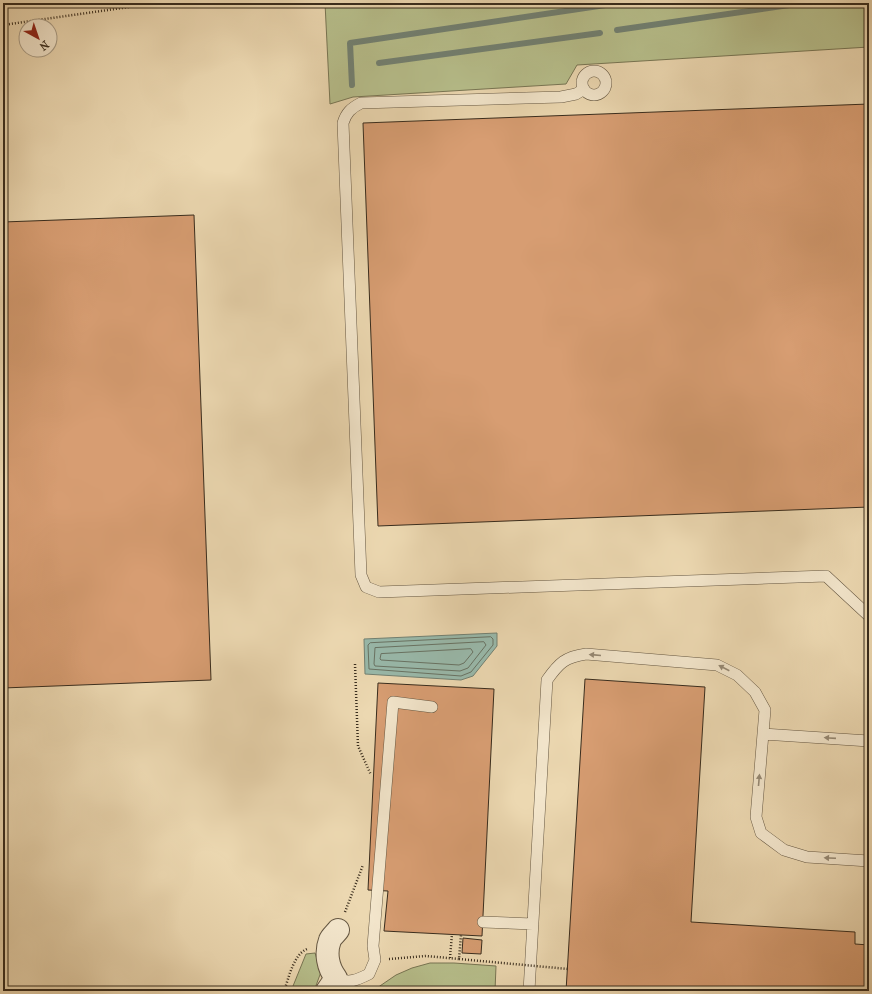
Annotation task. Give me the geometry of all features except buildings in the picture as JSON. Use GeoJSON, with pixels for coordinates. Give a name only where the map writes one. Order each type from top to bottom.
{"type":"FeatureCollection","features":[{"type":"Feature","properties":{"kind":"street"},"geometry":{"type":"LineString","coordinates":[[332,985],[328,959],[334,935]]}},
{"type":"Feature","properties":{"kind":"lane"},"geometry":{"type":"LineString","coordinates":[[584,89],[576,94],[561,97],[361,103],[353,107],[345,115],[343,123],[361,575],[366,587],[379,592],[826,576],[869,615]]}},
{"type":"Feature","properties":{"kind":"lane"},"geometry":{"type":"LineString","coordinates":[[529,991],[547,680],[557,665],[571,656],[586,654],[717,665],[737,675],[755,692],[765,710],[756,817],[761,832],[784,850],[807,857],[869,861]]}},
{"type":"Feature","properties":{"kind":"lane"},"geometry":{"type":"LineString","coordinates":[[332,985],[355,981],[369,974],[375,960],[373,946],[393,702],[432,707]]}},
{"type":"Feature","properties":{"kind":"lane"},"geometry":{"type":"LineString","coordinates":[[763,734],[869,741]]}},
{"type":"Feature","properties":{"kind":"lane"},"geometry":{"type":"LineString","coordinates":[[482,922],[533,924]]}},
{"type":"Feature","properties":{"kind":"path"},"geometry":{"type":"LineString","coordinates":[[3,25],[157,3]]}},
{"type":"Feature","properties":{"kind":"path"},"geometry":{"type":"LineString","coordinates":[[355,664],[358,746],[372,777]]}},
{"type":"Feature","properties":{"kind":"path"},"geometry":{"type":"LineString","coordinates":[[284,991],[295,962],[304,950],[334,935],[365,862]]}},
{"type":"Feature","properties":{"kind":"path"},"geometry":{"type":"LineString","coordinates":[[450,958],[452,934]]}},
{"type":"Feature","properties":{"kind":"path"},"geometry":{"type":"LineString","coordinates":[[459,959],[461,935]]}},
{"type":"Feature","properties":{"kind":"path"},"geometry":{"type":"LineString","coordinates":[[375,960],[426,956],[568,969]]}},
{"type":"Feature","properties":{"kind":"green space"},"geometry":{"type":"Polygon","coordinates":[[[325,3],[869,3],[869,47],[577,65],[566,84],[353,97],[330,104],[325,3]]]}},
{"type":"Feature","properties":{"kind":"green space"},"geometry":{"type":"Polygon","coordinates":[[[315,953],[321,972],[314,991],[291,991],[306,954],[315,953]]]}},
{"type":"Feature","properties":{"kind":"green space"},"geometry":{"type":"Polygon","coordinates":[[[430,963],[496,966],[495,991],[417,988],[406,991],[364,991],[374,990],[396,975],[412,968],[430,963]]]}},
{"type":"Feature","properties":{"kind":"water"},"geometry":{"type":"Polygon","coordinates":[[[497,633],[497,646],[473,676],[461,680],[365,674],[364,639],[497,633]]]}},
{"type":"Feature","properties":{"kind":"water"},"geometry":{"type":"Polygon","coordinates":[[[417,988],[468,991],[406,991],[417,988]]]}},
{"type":"Feature","properties":{"kind":"waterway"},"geometry":{"type":"LineString","coordinates":[[352,85],[350,43],[619,3]]}},
{"type":"Feature","properties":{"kind":"waterway"},"geometry":{"type":"LineString","coordinates":[[617,30],[803,3]]}},
{"type":"Feature","properties":{"kind":"waterway"},"geometry":{"type":"LineString","coordinates":[[379,63],[600,33]]}}]}
